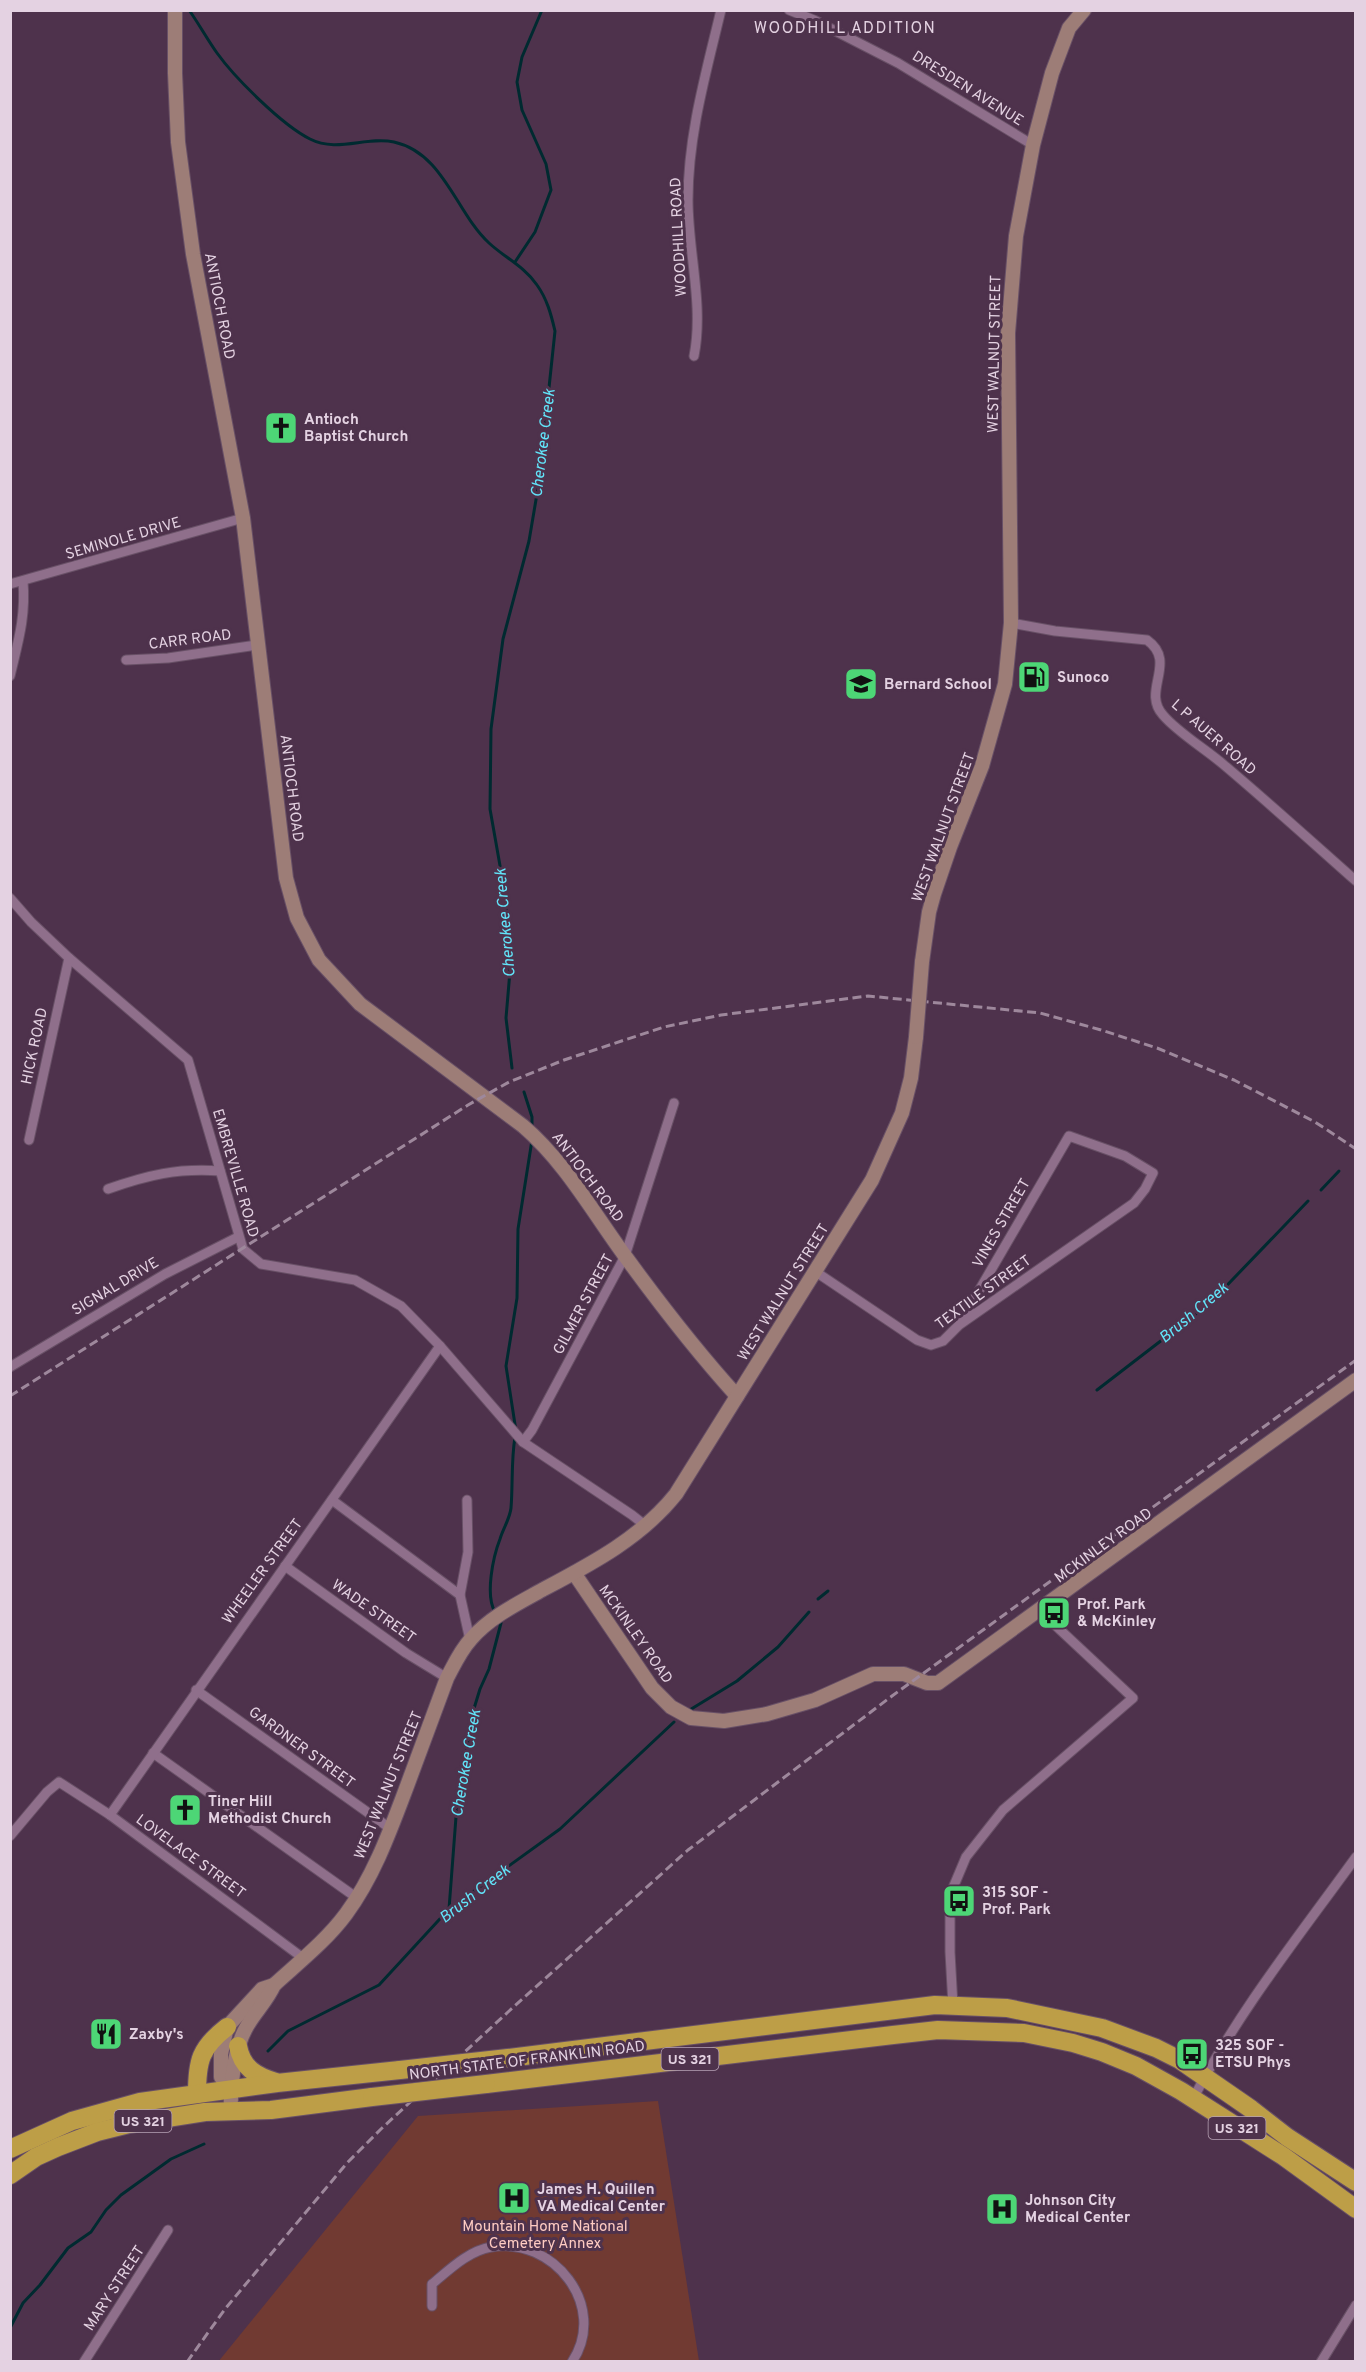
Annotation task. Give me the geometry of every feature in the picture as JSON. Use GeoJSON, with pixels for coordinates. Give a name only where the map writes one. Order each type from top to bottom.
{"type":"FeatureCollection","features":[{"type":"Feature","properties":{"kind":"highway","name":"NORTH STATE OF FRANKLIN ROAD"},"geometry":{"type":"LineString","coordinates":[[230,2091],[278,2083],[508,2058],[935,2005],[1006,2008],[1102,2028],[1156,2048],[1180,2060],[1287,2137],[1356,2182]]}},
{"type":"Feature","properties":{"kind":"highway"},"geometry":{"type":"LineString","coordinates":[[197,2094],[201,2055],[213,2038],[227,2027]]}},
{"type":"Feature","properties":{"kind":"highway","name":"NORTH STATE OF FRANKLIN ROAD"},"geometry":{"type":"LineString","coordinates":[[231,2110],[271,2110],[938,2031],[1024,2033],[1073,2043],[1102,2052],[1144,2070],[1282,2156],[1356,2209]]}},
{"type":"Feature","properties":{"kind":"highway"},"geometry":{"type":"LineString","coordinates":[[238,2046],[243,2062],[250,2070],[278,2083]]}},
{"type":"Feature","properties":{"kind":"highway","name":"US 321"},"geometry":{"type":"LineString","coordinates":[[10,2149],[56,2127],[91,2114],[140,2102],[230,2091]]}},
{"type":"Feature","properties":{"kind":"highway","name":"US 321"},"geometry":{"type":"LineString","coordinates":[[10,2175],[36,2157],[97,2132],[172,2116],[231,2110]]}},
{"type":"Feature","properties":{"kind":"street","name":"ANTIOCH ROAD"},"geometry":{"type":"LineString","coordinates":[[175,10],[178,142],[193,254],[243,518],[286,878],[297,918],[319,960],[360,1004],[545,1145],[561,1163],[625,1256],[711,1368],[737,1396]]}},
{"type":"Feature","properties":{"kind":"street","name":"WOODHILL ROAD"},"geometry":{"type":"LineString","coordinates":[[694,356],[698,314],[688,202],[690,154],[696,116],[721,10]]}},
{"type":"Feature","properties":{"kind":"street","name":"DRESDEN AVENUE"},"geometry":{"type":"LineString","coordinates":[[789,10],[898,63],[1033,145]]}},
{"type":"Feature","properties":{"kind":"street","name":"WEST WALNUT STREET"},"geometry":{"type":"LineString","coordinates":[[231,2110],[230,2091],[238,2046],[244,2031],[269,1996],[274,1985],[333,1930],[357,1898],[379,1859],[447,1678],[459,1655],[470,1640],[497,1616],[630,1539],[646,1526],[676,1494],[816,1272],[872,1180],[893,1138],[911,1078],[928,918],[950,847],[982,766],[1005,684],[1011,623],[1008,333],[1016,236],[1033,145],[1052,73],[1069,28],[1084,10]]}},
{"type":"Feature","properties":{"kind":"street","name":"SEMINOLE DRIVE"},"geometry":{"type":"LineString","coordinates":[[10,584],[243,518]]}},
{"type":"Feature","properties":{"kind":"street"},"geometry":{"type":"LineString","coordinates":[[10,676],[23,621],[25,606],[23,581]]}},
{"type":"Feature","properties":{"kind":"street","name":"L P AUER ROAD"},"geometry":{"type":"LineString","coordinates":[[1011,623],[1147,640],[1160,652],[1161,666],[1155,691],[1156,704],[1163,715],[1224,765],[1356,881]]}},
{"type":"Feature","properties":{"kind":"street","name":"CARR ROAD"},"geometry":{"type":"LineString","coordinates":[[126,660],[168,658],[257,645]]}},
{"type":"Feature","properties":{"kind":"street","name":"EMBREVILLE ROAD"},"geometry":{"type":"LineString","coordinates":[[10,898],[69,958],[188,1060],[243,1249],[261,1264],[355,1280],[401,1306],[440,1346],[518,1437],[646,1526]]}},
{"type":"Feature","properties":{"kind":"street","name":"HICK ROAD"},"geometry":{"type":"LineString","coordinates":[[29,1140],[69,958]]}},
{"type":"Feature","properties":{"kind":"street","name":"GILMER STREET"},"geometry":{"type":"LineString","coordinates":[[518,1437],[532,1430],[625,1256],[674,1103]]}},
{"type":"Feature","properties":{"kind":"street","name":"TEXTILE STREET"},"geometry":{"type":"LineString","coordinates":[[816,1272],[917,1340],[931,1346],[943,1341],[958,1325],[1134,1203],[1145,1189],[1152,1173],[1125,1156],[1069,1136]]}},
{"type":"Feature","properties":{"kind":"street","name":"VINES STREET"},"geometry":{"type":"LineString","coordinates":[[958,1325],[1069,1136]]}},
{"type":"Feature","properties":{"kind":"street"},"geometry":{"type":"LineString","coordinates":[[108,1190],[144,1176],[162,1172],[220,1171]]}},
{"type":"Feature","properties":{"kind":"street","name":"SIGNAL DRIVE"},"geometry":{"type":"LineString","coordinates":[[10,1367],[165,1274],[238,1237]]}},
{"type":"Feature","properties":{"kind":"street","name":"WHEELER STREET"},"geometry":{"type":"LineString","coordinates":[[110,1815],[440,1346]]}},
{"type":"Feature","properties":{"kind":"street","name":"MCKINLEY ROAD"},"geometry":{"type":"LineString","coordinates":[[574,1573],[661,1698],[682,1715],[701,1720],[724,1721],[767,1714],[814,1700],[873,1674],[904,1674],[927,1683],[938,1683],[1356,1380]]}},
{"type":"Feature","properties":{"kind":"street"},"geometry":{"type":"LineString","coordinates":[[332,1500],[460,1595]]}},
{"type":"Feature","properties":{"kind":"street"},"geometry":{"type":"LineString","coordinates":[[467,1500],[468,1552],[460,1595],[470,1640]]}},
{"type":"Feature","properties":{"kind":"street","name":"WADE STREET"},"geometry":{"type":"LineString","coordinates":[[285,1566],[406,1653],[447,1678]]}},
{"type":"Feature","properties":{"kind":"street"},"geometry":{"type":"LineString","coordinates":[[953,2006],[950,1894],[966,1857],[1003,1810],[1133,1698],[1040,1611]]}},
{"type":"Feature","properties":{"kind":"street","name":"GARDNER STREET"},"geometry":{"type":"LineString","coordinates":[[196,1690],[391,1829]]}},
{"type":"Feature","properties":{"kind":"street"},"geometry":{"type":"LineString","coordinates":[[153,1753],[357,1898]]}},
{"type":"Feature","properties":{"kind":"street","name":"LOVELACE STREET"},"geometry":{"type":"LineString","coordinates":[[11,1835],[47,1792],[59,1782],[110,1815],[303,1958]]}},
{"type":"Feature","properties":{"kind":"street"},"geometry":{"type":"LineString","coordinates":[[1193,2099],[1243,2013],[1356,1857]]}},
{"type":"Feature","properties":{"kind":"street","name":"WEST WALNUT STREET"},"geometry":{"type":"LineString","coordinates":[[230,2091],[221,2077],[221,2054],[227,2027],[262,1989],[274,1985]]}},
{"type":"Feature","properties":{"kind":"street"},"geometry":{"type":"LineString","coordinates":[[712,2033],[714,2056]]}},
{"type":"Feature","properties":{"kind":"street","name":"MARY STREET"},"geometry":{"type":"LineString","coordinates":[[84,2361],[168,2230]]}},
{"type":"Feature","properties":{"kind":"street"},"geometry":{"type":"LineString","coordinates":[[432,2306],[432,2284],[475,2252],[491,2247],[504,2247],[521,2248],[537,2253],[562,2269],[578,2294],[584,2319],[581,2338],[572,2361]]}},
{"type":"Feature","properties":{"kind":"street"},"geometry":{"type":"LineString","coordinates":[[1321,2361],[1356,2305]]}},
{"type":"Feature","properties":{"kind":"green space","name":"Mountain Home National Cemetery Annex"},"geometry":{"type":"Polygon","coordinates":[[[658,2101],[699,2361],[218,2362],[418,2116],[658,2101]]]}},
{"type":"Feature","properties":{"kind":"waterway","name":"Cherokee Creek"},"geometry":{"type":"LineString","coordinates":[[189,10],[217,53],[235,75],[273,112],[310,139],[331,145],[373,141],[394,142],[411,148],[425,158],[448,185],[477,230],[537,285],[550,313],[555,331],[539,482],[529,541],[503,639],[491,729],[490,809],[505,894],[510,971],[506,1018],[512,1068]]}},
{"type":"Feature","properties":{"kind":"waterway"},"geometry":{"type":"LineString","coordinates":[[515,262],[535,232],[551,190],[546,164],[522,110],[517,82],[522,57],[542,10]]}},
{"type":"Feature","properties":{"kind":"waterway","name":"Cherokee Creek"},"geometry":{"type":"LineString","coordinates":[[524,1092],[532,1117],[532,1128]]}},
{"type":"Feature","properties":{"kind":"waterway","name":"Cherokee Creek"},"geometry":{"type":"LineString","coordinates":[[516,1431],[506,1366],[517,1298],[518,1229],[532,1140]]}},
{"type":"Feature","properties":{"kind":"waterway","name":"Brush Creek"},"geometry":{"type":"LineString","coordinates":[[1321,1190],[1339,1171]]}},
{"type":"Feature","properties":{"kind":"waterway","name":"Brush Creek"},"geometry":{"type":"LineString","coordinates":[[1097,1390],[1210,1303],[1308,1201]]}},
{"type":"Feature","properties":{"kind":"waterway","name":"Cherokee Creek"},"geometry":{"type":"LineString","coordinates":[[495,1612],[492,1605],[491,1576],[497,1547],[510,1512],[515,1437]]}},
{"type":"Feature","properties":{"kind":"waterway","name":"Brush Creek"},"geometry":{"type":"LineString","coordinates":[[818,1599],[828,1591]]}},
{"type":"Feature","properties":{"kind":"waterway","name":"Brush Creek"},"geometry":{"type":"LineString","coordinates":[[688,1711],[737,1681],[778,1647],[809,1612]]}},
{"type":"Feature","properties":{"kind":"waterway","name":"Cherokee Creek"},"geometry":{"type":"LineString","coordinates":[[449,1909],[456,1817],[472,1715],[489,1669],[500,1621]]}},
{"type":"Feature","properties":{"kind":"waterway","name":"Brush Creek"},"geometry":{"type":"LineString","coordinates":[[268,2051],[288,2031],[379,1985],[449,1909],[560,1829],[674,1722]]}},
{"type":"Feature","properties":{"kind":"waterway","name":"Brush Creek"},"geometry":{"type":"LineString","coordinates":[[10,2328],[23,2303],[68,2248],[91,2232],[106,2210],[121,2195],[171,2159],[204,2144]]}},
{"type":"Feature","properties":{"kind":"railway"},"geometry":{"type":"LineString","coordinates":[[10,1396],[468,1105],[509,1082],[564,1060],[664,1027],[721,1015],[868,996],[1040,1013],[1157,1048],[1234,1080],[1315,1122],[1356,1149]]}},
{"type":"Feature","properties":{"kind":"railway"},"geometry":{"type":"LineString","coordinates":[[187,2362],[225,2309],[347,2163],[508,2012],[688,1850],[892,1696],[1356,1360]]}},
{"type":"Feature","properties":{"kind":"place","name":"Antioch Baptist Church"},"geometry":{"type":"Point","coordinates":[281,428]}},
{"type":"Feature","properties":{"kind":"place","name":"Sunoco"},"geometry":{"type":"Point","coordinates":[1034,677]}},
{"type":"Feature","properties":{"kind":"place","name":"Bernard School"},"geometry":{"type":"Point","coordinates":[861,684]}},
{"type":"Feature","properties":{"kind":"place","name":"Prof. Park & McKinley"},"geometry":{"type":"Point","coordinates":[1054,1613]}},
{"type":"Feature","properties":{"kind":"place","name":"Tiner Hill Methodist Church"},"geometry":{"type":"Point","coordinates":[185,1810]}},
{"type":"Feature","properties":{"kind":"place","name":"315 SOF - Prof. Park"},"geometry":{"type":"Point","coordinates":[959,1901]}},
{"type":"Feature","properties":{"kind":"place","name":"Zaxby's"},"geometry":{"type":"Point","coordinates":[106,2034]}},
{"type":"Feature","properties":{"kind":"place","name":"325 SOF - ETSU Phys"},"geometry":{"type":"Point","coordinates":[1192,2054]}},
{"type":"Feature","properties":{"kind":"place","name":"James H. Quillen VA Medical Center"},"geometry":{"type":"Point","coordinates":[514,2198]}},
{"type":"Feature","properties":{"kind":"place","name":"Johnson City Medical Center"},"geometry":{"type":"Point","coordinates":[1002,2209]}},
{"type":"Feature","properties":{"kind":"district","name":"WOODHILL ADDITION"},"geometry":{"type":"Point","coordinates":[845,27]}}]}
